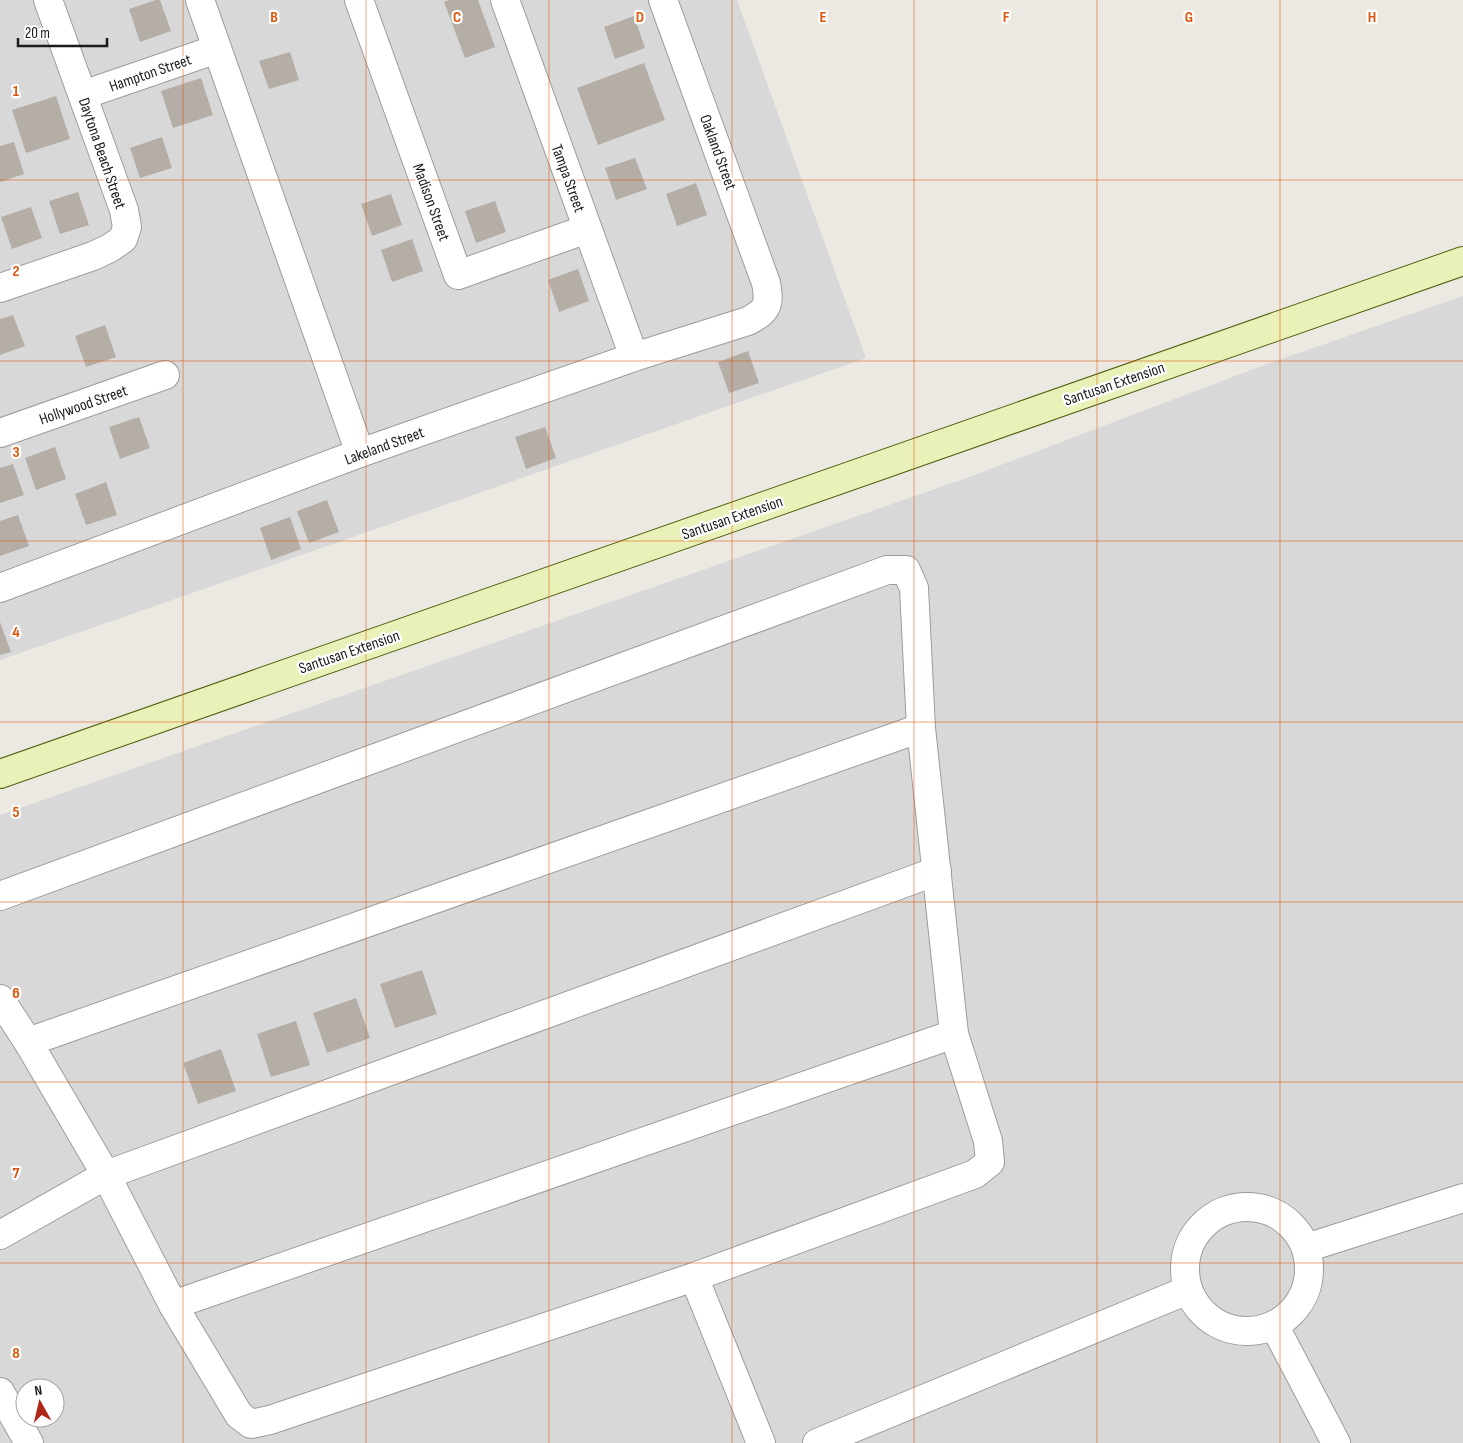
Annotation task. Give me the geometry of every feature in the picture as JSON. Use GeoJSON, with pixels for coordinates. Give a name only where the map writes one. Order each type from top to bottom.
{"type":"FeatureCollection","features":[{"type":"Feature","properties":{"kind":"street","name":"Daytona Beach Street"},"geometry":{"type":"LineString","coordinates":[[0,288],[93,256],[110,248],[123,239],[127,227],[124,210],[84,95],[48,0]]}},
{"type":"Feature","properties":{"kind":"street"},"geometry":{"type":"LineString","coordinates":[[200,0],[360,453]]}},
{"type":"Feature","properties":{"kind":"street","name":"Madison Street"},"geometry":{"type":"LineString","coordinates":[[360,0],[458,275],[587,229]]}},
{"type":"Feature","properties":{"kind":"street","name":"Tampa Street"},"geometry":{"type":"LineString","coordinates":[[505,0],[634,357]]}},
{"type":"Feature","properties":{"kind":"street","name":"Oakland Street"},"geometry":{"type":"LineString","coordinates":[[663,0],[766,282],[768,306]]}},
{"type":"Feature","properties":{"kind":"street","name":"Hampton Street"},"geometry":{"type":"LineString","coordinates":[[84,95],[217,49]]}},
{"type":"Feature","properties":{"kind":"street","name":"Santusan Extension"},"geometry":{"type":"LineString","coordinates":[[0,774],[1463,261]]}},
{"type":"Feature","properties":{"kind":"street","name":"Lakeland Street"},"geometry":{"type":"LineString","coordinates":[[0,588],[360,453],[634,357],[748,321],[760,315],[768,306]]}},
{"type":"Feature","properties":{"kind":"street","name":"Hollywood Street"},"geometry":{"type":"LineString","coordinates":[[0,433],[165,375]]}},
{"type":"Feature","properties":{"kind":"street"},"geometry":{"type":"LineString","coordinates":[[0,896],[887,570],[906,570],[914,588],[921,728],[954,1034],[988,1141],[990,1162],[975,1174],[694,1276],[279,1417],[251,1424],[239,1415],[173,1305],[106,1175],[28,1042],[0,999]]}},
{"type":"Feature","properties":{"kind":"street"},"geometry":{"type":"LineString","coordinates":[[28,1042],[921,728]]}},
{"type":"Feature","properties":{"kind":"street"},"geometry":{"type":"LineString","coordinates":[[0,1235],[106,1175],[936,871]]}},
{"type":"Feature","properties":{"kind":"street"},"geometry":{"type":"LineString","coordinates":[[173,1305],[954,1034]]}},
{"type":"Feature","properties":{"kind":"street"},"geometry":{"type":"LineString","coordinates":[[1306,1248],[1463,1198]]}},
{"type":"Feature","properties":{"kind":"street"},"geometry":{"type":"LineString","coordinates":[[1245,1207],[1264,1209],[1282,1217],[1296,1231],[1306,1248],[1309,1265],[1308,1284],[1301,1300],[1289,1315],[1274,1325],[1254,1331],[1233,1330],[1214,1322],[1198,1308],[1188,1290],[1185,1272],[1187,1252],[1195,1234],[1208,1220],[1225,1210],[1245,1207]]}},
{"type":"Feature","properties":{"kind":"street"},"geometry":{"type":"LineString","coordinates":[[694,1276],[761,1443]]}},
{"type":"Feature","properties":{"kind":"street"},"geometry":{"type":"LineString","coordinates":[[817,1443],[1188,1290]]}},
{"type":"Feature","properties":{"kind":"street"},"geometry":{"type":"LineString","coordinates":[[1274,1325],[1336,1443]]}},
{"type":"Feature","properties":{"kind":"street"},"geometry":{"type":"LineString","coordinates":[[0,1392],[29,1443]]}},
{"type":"Feature","properties":{"kind":"shaded area"},"geometry":{"type":"Polygon","coordinates":[[[0,0],[737,0],[866,358],[0,660],[0,0]]]}},
{"type":"Feature","properties":{"kind":"shaded area"},"geometry":{"type":"Polygon","coordinates":[[[1463,296],[1463,1443],[0,1443],[0,815],[972,476],[1264,365],[1463,296]]]}},
{"type":"Feature","properties":{"kind":"building"},"geometry":{"type":"Polygon","coordinates":[[[160,0],[171,31],[140,42],[129,9],[160,0]]]}},
{"type":"Feature","properties":{"kind":"building"},"geometry":{"type":"Polygon","coordinates":[[[449,0],[478,0],[495,47],[465,58],[444,2],[449,0]]]}},
{"type":"Feature","properties":{"kind":"building"},"geometry":{"type":"Polygon","coordinates":[[[634,16],[645,48],[615,59],[604,27],[634,16]]]}},
{"type":"Feature","properties":{"kind":"building"},"geometry":{"type":"Polygon","coordinates":[[[290,52],[299,80],[269,89],[259,61],[290,52]]]}},
{"type":"Feature","properties":{"kind":"building"},"geometry":{"type":"Polygon","coordinates":[[[644,63],[665,120],[598,145],[577,88],[644,63]]]}},
{"type":"Feature","properties":{"kind":"building"},"geometry":{"type":"Polygon","coordinates":[[[201,78],[213,115],[173,128],[161,91],[201,78]]]}},
{"type":"Feature","properties":{"kind":"building"},"geometry":{"type":"Polygon","coordinates":[[[56,96],[70,139],[26,153],[12,110],[56,96]]]}},
{"type":"Feature","properties":{"kind":"building"},"geometry":{"type":"Polygon","coordinates":[[[162,137],[172,168],[140,178],[130,148],[162,137]]]}},
{"type":"Feature","properties":{"kind":"building"},"geometry":{"type":"Polygon","coordinates":[[[14,142],[24,174],[0,182],[0,146],[14,142]]]}},
{"type":"Feature","properties":{"kind":"building"},"geometry":{"type":"Polygon","coordinates":[[[635,158],[647,189],[616,200],[605,168],[635,158]]]}},
{"type":"Feature","properties":{"kind":"building"},"geometry":{"type":"Polygon","coordinates":[[[696,183],[707,215],[677,226],[666,194],[696,183]]]}},
{"type":"Feature","properties":{"kind":"building"},"geometry":{"type":"Polygon","coordinates":[[[78,192],[89,225],[60,234],[49,201],[78,192]]]}},
{"type":"Feature","properties":{"kind":"building"},"geometry":{"type":"Polygon","coordinates":[[[391,194],[402,225],[372,236],[361,204],[391,194]]]}},
{"type":"Feature","properties":{"kind":"building"},"geometry":{"type":"Polygon","coordinates":[[[495,201],[506,232],[476,243],[465,211],[495,201]]]}},
{"type":"Feature","properties":{"kind":"building"},"geometry":{"type":"Polygon","coordinates":[[[31,207],[42,238],[12,249],[1,217],[31,207]]]}},
{"type":"Feature","properties":{"kind":"building"},"geometry":{"type":"Polygon","coordinates":[[[412,239],[423,271],[392,282],[381,250],[412,239]]]}},
{"type":"Feature","properties":{"kind":"building"},"geometry":{"type":"Polygon","coordinates":[[[578,269],[589,301],[559,312],[548,280],[578,269]]]}},
{"type":"Feature","properties":{"kind":"building"},"geometry":{"type":"Polygon","coordinates":[[[13,315],[25,346],[0,355],[0,319],[13,315]]]}},
{"type":"Feature","properties":{"kind":"building"},"geometry":{"type":"Polygon","coordinates":[[[105,325],[116,357],[86,367],[75,336],[105,325]]]}},
{"type":"Feature","properties":{"kind":"building"},"geometry":{"type":"Polygon","coordinates":[[[748,351],[759,383],[729,393],[718,362],[748,351]]]}},
{"type":"Feature","properties":{"kind":"building"},"geometry":{"type":"Polygon","coordinates":[[[139,417],[150,448],[120,459],[109,427],[139,417]]]}},
{"type":"Feature","properties":{"kind":"building"},"geometry":{"type":"Polygon","coordinates":[[[545,427],[556,458],[526,469],[515,437],[545,427]]]}},
{"type":"Feature","properties":{"kind":"building"},"geometry":{"type":"Polygon","coordinates":[[[55,447],[66,479],[36,490],[25,458],[55,447]]]}},
{"type":"Feature","properties":{"kind":"building"},"geometry":{"type":"Polygon","coordinates":[[[13,464],[24,495],[0,503],[0,468],[13,464]]]}},
{"type":"Feature","properties":{"kind":"building"},"geometry":{"type":"Polygon","coordinates":[[[106,482],[117,515],[86,525],[75,494],[106,482]]]}},
{"type":"Feature","properties":{"kind":"building"},"geometry":{"type":"Polygon","coordinates":[[[327,500],[339,532],[309,543],[297,511],[327,500]]]}},
{"type":"Feature","properties":{"kind":"building"},"geometry":{"type":"Polygon","coordinates":[[[18,515],[29,546],[0,556],[0,521],[18,515]]]}},
{"type":"Feature","properties":{"kind":"building"},"geometry":{"type":"Polygon","coordinates":[[[290,517],[301,549],[271,560],[260,528],[290,517]]]}},
{"type":"Feature","properties":{"kind":"building"},"geometry":{"type":"Polygon","coordinates":[[[0,622],[11,652],[0,655],[0,622]]]}},
{"type":"Feature","properties":{"kind":"building"},"geometry":{"type":"Polygon","coordinates":[[[422,970],[437,1014],[395,1028],[380,984],[422,970]]]}},
{"type":"Feature","properties":{"kind":"building"},"geometry":{"type":"Polygon","coordinates":[[[356,998],[370,1038],[327,1053],[313,1013],[356,998]]]}},
{"type":"Feature","properties":{"kind":"building"},"geometry":{"type":"Polygon","coordinates":[[[296,1021],[310,1065],[271,1077],[257,1034],[296,1021]]]}},
{"type":"Feature","properties":{"kind":"building"},"geometry":{"type":"Polygon","coordinates":[[[221,1049],[236,1091],[198,1104],[183,1063],[221,1049]]]}}]}
